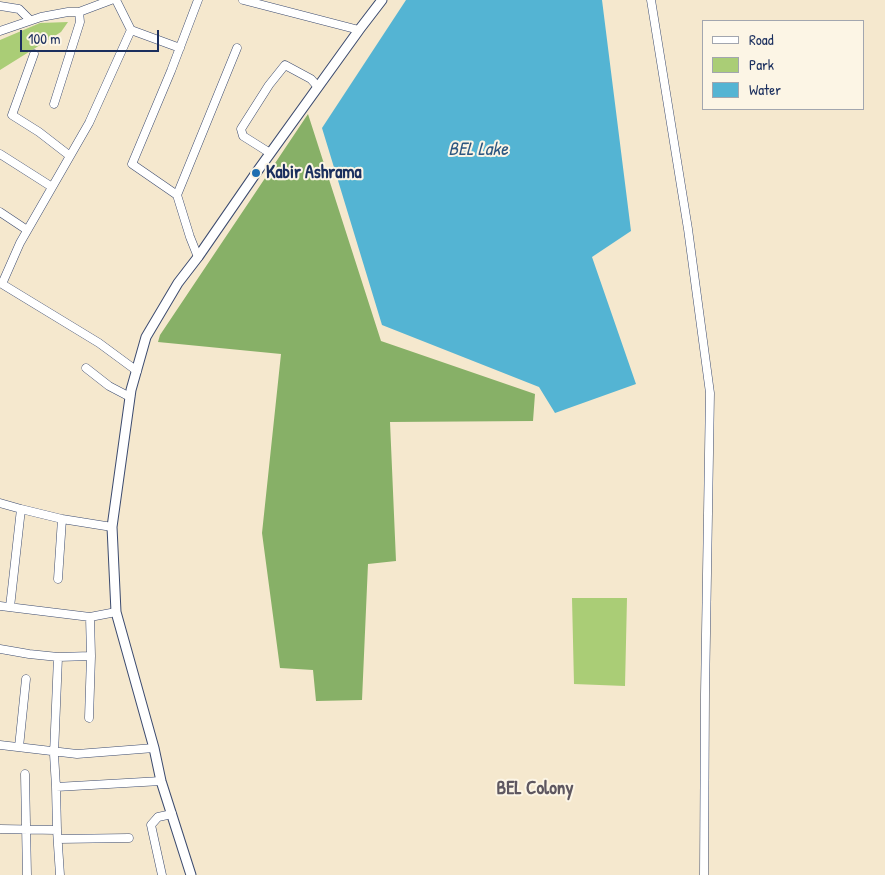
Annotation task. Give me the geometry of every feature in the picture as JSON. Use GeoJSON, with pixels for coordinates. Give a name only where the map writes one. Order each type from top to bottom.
{"type":"FeatureCollection","features":[{"type":"Feature","properties":{"kind":"street"},"geometry":{"type":"LineString","coordinates":[[0,31],[41,17],[79,12],[111,0]]}},
{"type":"Feature","properties":{"kind":"street"},"geometry":{"type":"LineString","coordinates":[[116,0],[131,30],[180,48]]}},
{"type":"Feature","properties":{"kind":"street"},"geometry":{"type":"LineString","coordinates":[[198,0],[132,164],[177,195],[198,257]]}},
{"type":"Feature","properties":{"kind":"street"},"geometry":{"type":"LineString","coordinates":[[244,0],[359,30]]}},
{"type":"Feature","properties":{"kind":"street"},"geometry":{"type":"LineString","coordinates":[[191,875],[161,781],[154,748],[116,612],[112,527],[130,398],[146,336],[178,282],[198,257],[270,153],[382,0]]}},
{"type":"Feature","properties":{"kind":"street"},"geometry":{"type":"LineString","coordinates":[[651,0],[688,229],[710,393],[704,875]]}},
{"type":"Feature","properties":{"kind":"street"},"geometry":{"type":"LineString","coordinates":[[0,6],[19,9],[30,20]]}},
{"type":"Feature","properties":{"kind":"street"},"geometry":{"type":"LineString","coordinates":[[54,104],[80,22],[79,12]]}},
{"type":"Feature","properties":{"kind":"street"},"geometry":{"type":"LineString","coordinates":[[131,30],[89,123],[27,230],[2,284],[99,343],[137,371]]}},
{"type":"Feature","properties":{"kind":"street"},"geometry":{"type":"LineString","coordinates":[[177,195],[237,48]]}},
{"type":"Feature","properties":{"kind":"street"},"geometry":{"type":"LineString","coordinates":[[34,54],[12,114],[70,156]]}},
{"type":"Feature","properties":{"kind":"street"},"geometry":{"type":"LineString","coordinates":[[270,153],[243,136],[241,129],[269,85],[284,65],[311,79],[318,87]]}},
{"type":"Feature","properties":{"kind":"street"},"geometry":{"type":"LineString","coordinates":[[0,154],[52,187]]}},
{"type":"Feature","properties":{"kind":"street"},"geometry":{"type":"LineString","coordinates":[[0,212],[27,230]]}},
{"type":"Feature","properties":{"kind":"street"},"geometry":{"type":"LineString","coordinates":[[86,368],[109,386],[130,398]]}},
{"type":"Feature","properties":{"kind":"street"},"geometry":{"type":"LineString","coordinates":[[0,503],[62,519],[112,527]]}},
{"type":"Feature","properties":{"kind":"street"},"geometry":{"type":"LineString","coordinates":[[10,608],[21,509]]}},
{"type":"Feature","properties":{"kind":"street"},"geometry":{"type":"LineString","coordinates":[[58,579],[62,519]]}},
{"type":"Feature","properties":{"kind":"street"},"geometry":{"type":"LineString","coordinates":[[0,606],[90,617],[116,612]]}},
{"type":"Feature","properties":{"kind":"street"},"geometry":{"type":"LineString","coordinates":[[89,718],[90,617]]}},
{"type":"Feature","properties":{"kind":"street"},"geometry":{"type":"LineString","coordinates":[[0,649],[58,657],[91,656]]}},
{"type":"Feature","properties":{"kind":"street"},"geometry":{"type":"LineString","coordinates":[[58,657],[54,751],[60,875]]}},
{"type":"Feature","properties":{"kind":"street"},"geometry":{"type":"LineString","coordinates":[[19,747],[26,679]]}},
{"type":"Feature","properties":{"kind":"street"},"geometry":{"type":"LineString","coordinates":[[0,745],[77,754],[154,748]]}},
{"type":"Feature","properties":{"kind":"street"},"geometry":{"type":"LineString","coordinates":[[26,774],[27,875]]}},
{"type":"Feature","properties":{"kind":"street"},"geometry":{"type":"LineString","coordinates":[[56,786],[161,781]]}},
{"type":"Feature","properties":{"kind":"street"},"geometry":{"type":"LineString","coordinates":[[162,875],[151,825],[158,817],[172,814]]}},
{"type":"Feature","properties":{"kind":"street"},"geometry":{"type":"LineString","coordinates":[[0,829],[26,830],[57,835],[129,838]]}},
{"type":"Feature","properties":{"kind":"green space"},"geometry":{"type":"Polygon","coordinates":[[[68,22],[61,32],[0,70],[0,40],[40,23],[68,22]]]}},
{"type":"Feature","properties":{"kind":"green space"},"geometry":{"type":"Polygon","coordinates":[[[308,114],[381,341],[535,394],[533,421],[390,422],[396,561],[368,564],[362,700],[316,701],[313,670],[280,668],[262,533],[281,354],[158,342],[160,335],[308,114]]]}},
{"type":"Feature","properties":{"kind":"green space"},"geometry":{"type":"Polygon","coordinates":[[[572,598],[627,598],[625,686],[574,684],[572,598]]]}},
{"type":"Feature","properties":{"kind":"water","name":"BEL Lake"},"geometry":{"type":"Polygon","coordinates":[[[406,0],[602,0],[631,231],[592,257],[636,384],[555,413],[539,387],[382,325],[322,128],[406,0]]]}},
{"type":"Feature","properties":{"kind":"place","name":"Kabir Ashrama"},"geometry":{"type":"Point","coordinates":[256,173]}},
{"type":"Feature","properties":{"kind":"district","name":"BEL Colony"},"geometry":{"type":"Point","coordinates":[535,789]}}]}
